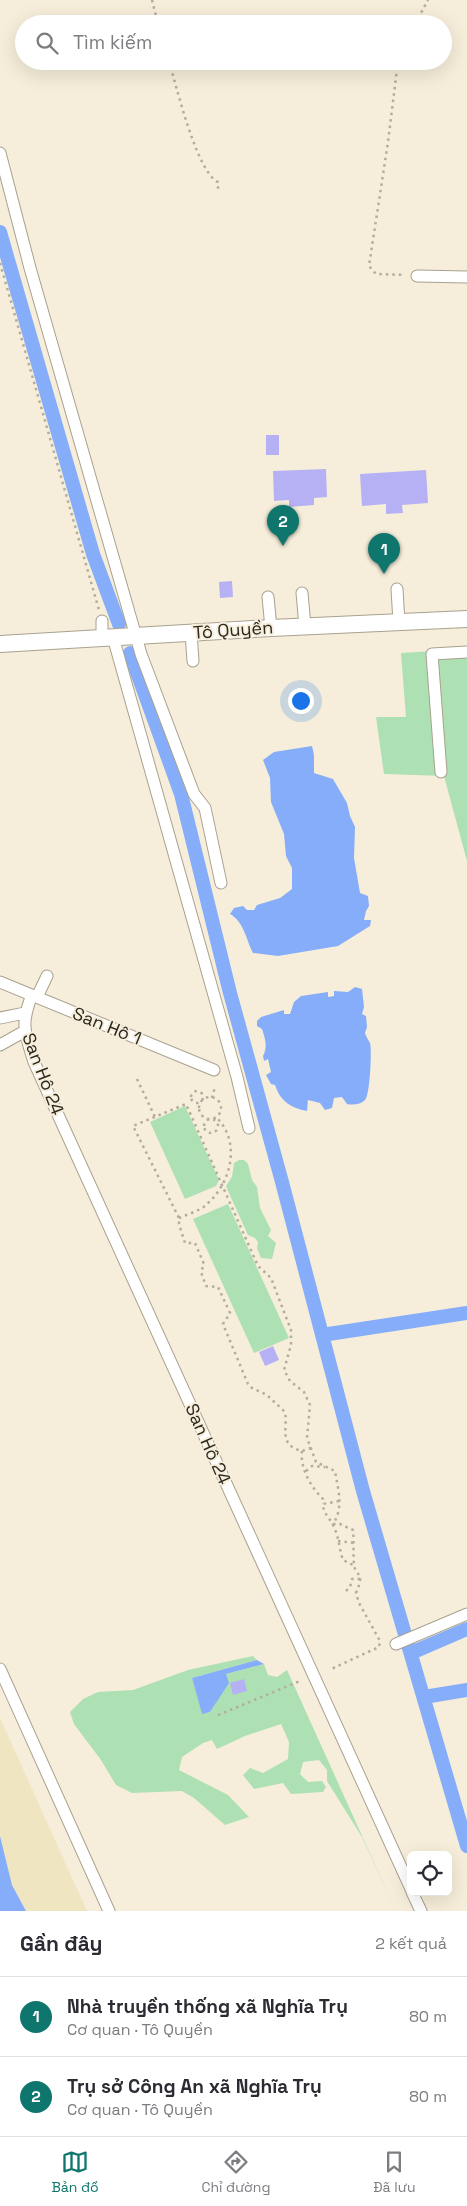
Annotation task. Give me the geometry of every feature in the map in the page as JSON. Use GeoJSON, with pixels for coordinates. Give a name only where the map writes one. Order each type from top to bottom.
{"type":"FeatureCollection","features":[{"type":"Feature","properties":{"kind":"main road","name":"Tô Quyền"},"geometry":{"type":"LineString","coordinates":[[0,644],[106,632],[136,636],[467,619]]}},
{"type":"Feature","properties":{"kind":"street"},"geometry":{"type":"LineString","coordinates":[[0,153],[30,268],[141,654],[194,794],[205,808],[221,883]]}},
{"type":"Feature","properties":{"kind":"street"},"geometry":{"type":"LineString","coordinates":[[417,276],[467,277]]}},
{"type":"Feature","properties":{"kind":"street"},"geometry":{"type":"LineString","coordinates":[[397,589],[398,622]]}},
{"type":"Feature","properties":{"kind":"street"},"geometry":{"type":"LineString","coordinates":[[302,593],[305,626]]}},
{"type":"Feature","properties":{"kind":"street"},"geometry":{"type":"LineString","coordinates":[[268,597],[270,628]]}},
{"type":"Feature","properties":{"kind":"street"},"geometry":{"type":"LineString","coordinates":[[106,632],[237,1077],[249,1128]]}},
{"type":"Feature","properties":{"kind":"street"},"geometry":{"type":"LineString","coordinates":[[191,633],[193,661]]}},
{"type":"Feature","properties":{"kind":"street"},"geometry":{"type":"LineString","coordinates":[[441,772],[432,654],[467,652]]}},
{"type":"Feature","properties":{"kind":"street","name":"San Hô 24"},"geometry":{"type":"LineString","coordinates":[[46,976],[25,1013],[25,1031],[34,1062],[407,1880]]}},
{"type":"Feature","properties":{"kind":"street","name":"San Hô 1"},"geometry":{"type":"LineString","coordinates":[[0,982],[214,1070]]}},
{"type":"Feature","properties":{"kind":"street"},"geometry":{"type":"LineString","coordinates":[[0,1018],[25,1013]]}},
{"type":"Feature","properties":{"kind":"street"},"geometry":{"type":"LineString","coordinates":[[0,1044],[25,1031]]}},
{"type":"Feature","properties":{"kind":"street"},"geometry":{"type":"LineString","coordinates":[[400,1643],[467,1614]]}},
{"type":"Feature","properties":{"kind":"street"},"geometry":{"type":"LineString","coordinates":[[0,1669],[109,1911]]}},
{"type":"Feature","properties":{"kind":"street","name":"San Hô 24"},"geometry":{"type":"LineString","coordinates":[[414,1896],[421,1911]]}},
{"type":"Feature","properties":{"kind":"path"},"geometry":{"type":"LineString","coordinates":[[152,0],[156,15]]}},
{"type":"Feature","properties":{"kind":"path"},"geometry":{"type":"LineString","coordinates":[[420,15],[428,0]]}},
{"type":"Feature","properties":{"kind":"path"},"geometry":{"type":"LineString","coordinates":[[171,70],[198,153],[210,174],[218,182],[218,188]]}},
{"type":"Feature","properties":{"kind":"path"},"geometry":{"type":"LineString","coordinates":[[397,70],[369,266],[376,274],[417,276]]}},
{"type":"Feature","properties":{"kind":"path"},"geometry":{"type":"LineString","coordinates":[[0,263],[106,632]]}},
{"type":"Feature","properties":{"kind":"path"},"geometry":{"type":"LineString","coordinates":[[136,1079],[155,1117]]}},
{"type":"Feature","properties":{"kind":"path"},"geometry":{"type":"LineString","coordinates":[[212,1098],[215,1087]]}},
{"type":"Feature","properties":{"kind":"path"},"geometry":{"type":"LineString","coordinates":[[212,1098],[201,1102],[195,1103],[191,1100],[192,1092],[196,1091],[203,1096],[201,1102],[201,1113],[210,1119],[214,1120],[218,1126],[217,1130],[211,1133],[206,1132],[203,1128],[205,1121],[210,1119],[216,1117],[221,1108],[218,1101],[212,1098]]}},
{"type":"Feature","properties":{"kind":"path"},"geometry":{"type":"LineString","coordinates":[[311,1448],[302,1451],[295,1450],[287,1442],[284,1412],[267,1395],[248,1384],[222,1324],[230,1313],[218,1287],[206,1286],[201,1272],[204,1264],[195,1243],[185,1243],[179,1218],[133,1126],[186,1104],[258,1266],[271,1278],[287,1318],[292,1340],[284,1370],[290,1381],[304,1392],[310,1405],[308,1438],[316,1462],[335,1471],[339,1501],[338,1517],[333,1524]]}},
{"type":"Feature","properties":{"kind":"path"},"geometry":{"type":"LineString","coordinates":[[179,1218],[206,1205],[222,1186],[229,1171],[230,1138],[226,1129],[216,1117]]}},
{"type":"Feature","properties":{"kind":"path"},"geometry":{"type":"LineString","coordinates":[[302,1451],[301,1459],[305,1472],[315,1490],[323,1499],[322,1511],[333,1524],[343,1560],[353,1565],[360,1573],[361,1579],[356,1593],[359,1603],[378,1637],[379,1647],[329,1670]]}},
{"type":"Feature","properties":{"kind":"path"},"geometry":{"type":"LineString","coordinates":[[305,1472],[312,1466],[327,1466]]}},
{"type":"Feature","properties":{"kind":"path"},"geometry":{"type":"LineString","coordinates":[[322,1504],[339,1501]]}},
{"type":"Feature","properties":{"kind":"path"},"geometry":{"type":"LineString","coordinates":[[333,1524],[340,1524],[353,1530],[353,1565]]}},
{"type":"Feature","properties":{"kind":"path"},"geometry":{"type":"LineString","coordinates":[[338,1541],[354,1543]]}},
{"type":"Feature","properties":{"kind":"path"},"geometry":{"type":"LineString","coordinates":[[346,1591],[350,1587],[352,1579],[361,1579]]}},
{"type":"Feature","properties":{"kind":"path"},"geometry":{"type":"LineString","coordinates":[[218,1714],[300,1681]]}},
{"type":"Feature","properties":{"kind":"green space"},"geometry":{"type":"Polygon","coordinates":[[[467,649],[467,861],[444,776],[384,774],[376,717],[406,717],[401,653],[467,649]]]}},
{"type":"Feature","properties":{"kind":"green space"},"geometry":{"type":"Polygon","coordinates":[[[185,1106],[219,1180],[216,1186],[185,1199],[150,1122],[185,1106]]]}},
{"type":"Feature","properties":{"kind":"green space"},"geometry":{"type":"Polygon","coordinates":[[[244,1160],[248,1164],[252,1180],[257,1187],[260,1208],[271,1230],[268,1236],[276,1243],[272,1259],[261,1258],[257,1248],[258,1242],[255,1238],[248,1235],[226,1186],[232,1177],[234,1163],[244,1160]]]}},
{"type":"Feature","properties":{"kind":"green space"},"geometry":{"type":"Polygon","coordinates":[[[228,1204],[289,1338],[254,1353],[193,1219],[228,1204]]]}},
{"type":"Feature","properties":{"kind":"green space"},"geometry":{"type":"Polygon","coordinates":[[[253,1656],[257,1660],[192,1678],[202,1713],[210,1712],[228,1683],[226,1674],[264,1664],[268,1675],[277,1677],[287,1670],[396,1911],[362,1837],[327,1781],[327,1770],[319,1760],[303,1762],[300,1774],[308,1782],[322,1781],[326,1787],[323,1792],[291,1794],[283,1783],[254,1789],[243,1775],[250,1768],[263,1773],[288,1759],[289,1742],[281,1724],[245,1736],[217,1749],[212,1740],[203,1743],[182,1757],[179,1770],[228,1795],[249,1817],[225,1825],[194,1798],[182,1791],[132,1793],[116,1785],[101,1760],[74,1724],[70,1712],[83,1699],[98,1692],[133,1690],[188,1670],[253,1656]]]}},
{"type":"Feature","properties":{"kind":"sand"},"geometry":{"type":"Polygon","coordinates":[[[0,1718],[87,1911],[26,1911],[12,1885],[0,1836],[0,1718]]]}},
{"type":"Feature","properties":{"kind":"water"},"geometry":{"type":"Polygon","coordinates":[[[312,746],[314,773],[333,779],[347,803],[355,827],[354,858],[360,893],[368,896],[369,906],[364,920],[371,920],[370,926],[338,946],[278,956],[253,953],[242,926],[230,914],[234,908],[243,906],[247,910],[254,910],[257,905],[280,898],[292,889],[292,868],[286,856],[284,834],[271,802],[270,778],[263,760],[274,752],[312,746]]]}},
{"type":"Feature","properties":{"kind":"water"},"geometry":{"type":"Polygon","coordinates":[[[355,987],[362,989],[364,1007],[362,1014],[366,1016],[367,1027],[365,1033],[371,1047],[367,1097],[359,1104],[347,1104],[342,1097],[334,1098],[332,1108],[325,1110],[320,1103],[308,1100],[307,1111],[291,1106],[283,1099],[275,1085],[271,1084],[266,1075],[271,1072],[268,1059],[264,1061],[265,1039],[262,1029],[257,1026],[257,1021],[261,1017],[284,1010],[284,1014],[290,1014],[294,1002],[301,996],[328,992],[328,997],[334,996],[334,991],[348,992],[355,987]]]}},
{"type":"Feature","properties":{"kind":"water"},"geometry":{"type":"Polygon","coordinates":[[[257,1660],[264,1664],[226,1674],[229,1683],[210,1712],[202,1714],[192,1678],[257,1660]]]}},
{"type":"Feature","properties":{"kind":"water"},"geometry":{"type":"Polygon","coordinates":[[[0,1836],[12,1885],[26,1911],[0,1911],[0,1836]]]}},
{"type":"Feature","properties":{"kind":"building"},"geometry":{"type":"Polygon","coordinates":[[[266,435],[279,435],[279,455],[266,455],[266,435]]]}},
{"type":"Feature","properties":{"kind":"building"},"geometry":{"type":"Polygon","coordinates":[[[326,469],[327,497],[314,498],[314,505],[289,507],[289,500],[274,501],[273,471],[326,469]]]}},
{"type":"Feature","properties":{"kind":"building"},"geometry":{"type":"Polygon","coordinates":[[[426,470],[428,503],[402,505],[403,513],[386,514],[386,504],[362,506],[360,474],[426,470]]]}},
{"type":"Feature","properties":{"kind":"building"},"geometry":{"type":"Polygon","coordinates":[[[232,581],[233,597],[220,598],[219,582],[232,581]]]}},
{"type":"Feature","properties":{"kind":"building"},"geometry":{"type":"Polygon","coordinates":[[[273,1346],[279,1360],[265,1366],[259,1352],[273,1346]]]}},
{"type":"Feature","properties":{"kind":"building"},"geometry":{"type":"Polygon","coordinates":[[[244,1679],[247,1691],[233,1695],[230,1683],[244,1679]]]}},
{"type":"Feature","properties":{"kind":"waterway"},"geometry":{"type":"LineString","coordinates":[[0,232],[93,554],[119,624]]}},
{"type":"Feature","properties":{"kind":"waterway"},"geometry":{"type":"LineString","coordinates":[[130,653],[181,794],[230,993],[363,1491],[467,1846]]}},
{"type":"Feature","properties":{"kind":"waterway"},"geometry":{"type":"LineString","coordinates":[[322,1335],[467,1313]]}},
{"type":"Feature","properties":{"kind":"waterway"},"geometry":{"type":"LineString","coordinates":[[411,1653],[467,1629]]}},
{"type":"Feature","properties":{"kind":"waterway"},"geometry":{"type":"LineString","coordinates":[[424,1697],[467,1690]]}},
{"type":"Feature","properties":{"kind":"place","name":"Trụ sở Công An xã Nghĩa Trụ"},"geometry":{"type":"Point","coordinates":[283,546]}},
{"type":"Feature","properties":{"kind":"place","name":"Nhà truyền thống xã Nghĩa Trụ"},"geometry":{"type":"Point","coordinates":[384,574]}}]}
